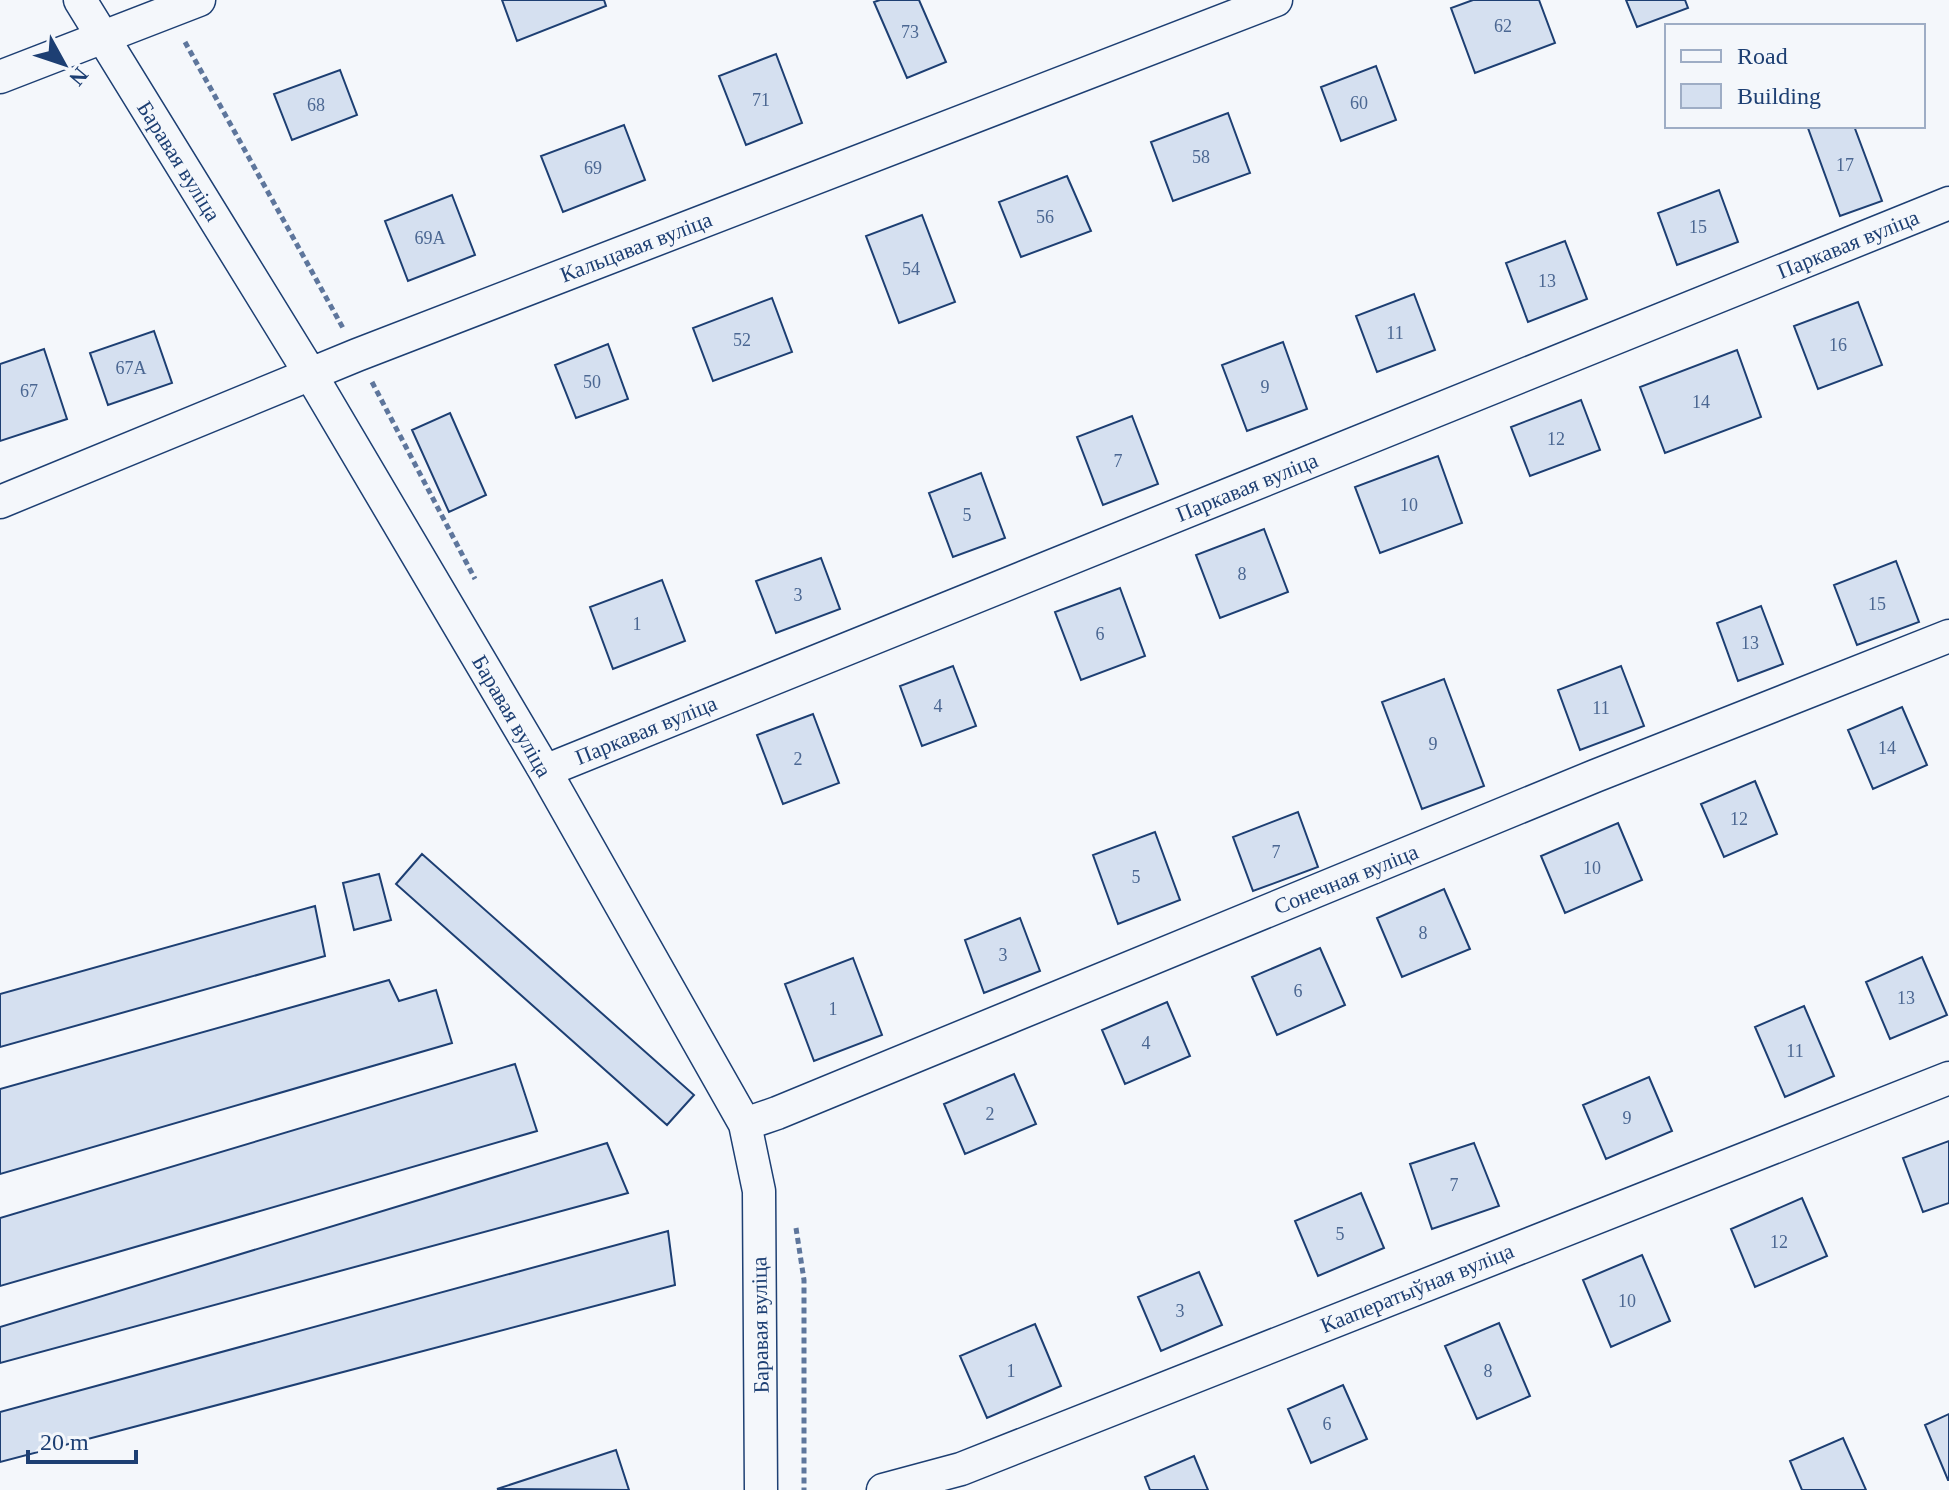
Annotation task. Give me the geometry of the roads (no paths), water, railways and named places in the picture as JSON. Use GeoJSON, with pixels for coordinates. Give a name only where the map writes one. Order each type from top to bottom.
{"type":"FeatureCollection","features":[{"type":"Feature","properties":{"kind":"street","name":"Баравая вуліца"},"geometry":{"type":"LineString","coordinates":[[80,0],[311,375],[545,771],[745,1124],[759,1191],[761,1490]]}},
{"type":"Feature","properties":{"kind":"street"},"geometry":{"type":"LineString","coordinates":[[0,77],[199,0]]}},
{"type":"Feature","properties":{"kind":"street","name":"Кальцавая вуліца"},"geometry":{"type":"LineString","coordinates":[[0,502],[387,343],[1276,0]]}},
{"type":"Feature","properties":{"kind":"street","name":"Паркавая вуліца"},"geometry":{"type":"LineString","coordinates":[[545,771],[1949,203]]}},
{"type":"Feature","properties":{"kind":"street","name":"Сонечная вуліца"},"geometry":{"type":"LineString","coordinates":[[745,1124],[1595,776],[1949,636]]}},
{"type":"Feature","properties":{"kind":"street","name":"Кааператыўная вуліца"},"geometry":{"type":"LineString","coordinates":[[883,1490],[961,1469],[1949,1078]]}}]}
